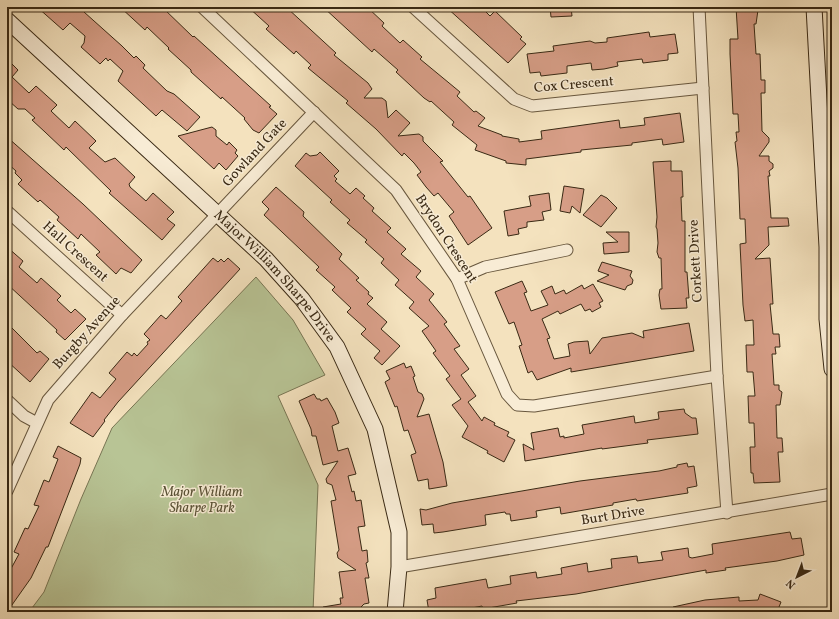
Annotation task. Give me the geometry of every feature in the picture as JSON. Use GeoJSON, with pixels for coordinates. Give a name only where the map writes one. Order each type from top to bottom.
{"type":"FeatureCollection","features":[{"type":"Feature","properties":{"kind":"street","name":"Brydon Crescent"},"geometry":{"type":"LineString","coordinates":[[202,7],[396,190],[457,279],[507,394],[517,405],[534,406],[717,376]]}},
{"type":"Feature","properties":{"kind":"street","name":"Cox Crescent"},"geometry":{"type":"LineString","coordinates":[[413,7],[514,99],[532,106],[703,88]]}},
{"type":"Feature","properties":{"kind":"street","name":"Corkett Drive"},"geometry":{"type":"LineString","coordinates":[[699,7],[717,376],[727,513]]}},
{"type":"Feature","properties":{"kind":"street"},"geometry":{"type":"LineString","coordinates":[[814,7],[827,248],[827,319],[832,369]]}},
{"type":"Feature","properties":{"kind":"street","name":"Major William Sharpe Drive"},"geometry":{"type":"LineString","coordinates":[[7,20],[266,259],[302,299],[337,347],[375,429],[399,532],[399,567],[395,612]]}},
{"type":"Feature","properties":{"kind":"street","name":"Gowland Gate"},"geometry":{"type":"LineString","coordinates":[[218,214],[314,112]]}},
{"type":"Feature","properties":{"kind":"street","name":"Hall Crescent"},"geometry":{"type":"LineString","coordinates":[[7,211],[122,315]]}},
{"type":"Feature","properties":{"kind":"street","name":"Burgby Avenue"},"geometry":{"type":"LineString","coordinates":[[7,491],[48,400],[122,315],[218,214]]}},
{"type":"Feature","properties":{"kind":"street"},"geometry":{"type":"LineString","coordinates":[[457,279],[485,267],[567,250]]}},
{"type":"Feature","properties":{"kind":"street"},"geometry":{"type":"LineString","coordinates":[[7,400],[24,416],[37,423]]}},
{"type":"Feature","properties":{"kind":"street","name":"Burt Drive"},"geometry":{"type":"LineString","coordinates":[[399,567],[727,513],[832,494]]}},
{"type":"Feature","properties":{"kind":"green space","name":"Major William Sharpe Park"},"geometry":{"type":"Polygon","coordinates":[[[256,277],[293,320],[325,375],[278,396],[318,485],[313,612],[29,612],[44,592],[81,499],[112,428],[256,277]]]}},
{"type":"Feature","properties":{"kind":"building"},"geometry":{"type":"Polygon","coordinates":[[[37,7],[83,7],[84,12],[134,58],[136,56],[145,65],[143,68],[167,91],[174,94],[200,117],[187,131],[162,110],[156,116],[118,81],[123,71],[110,59],[108,61],[106,58],[100,64],[81,47],[84,43],[85,36],[70,23],[63,30],[37,7]]]}},
{"type":"Feature","properties":{"kind":"building"},"geometry":{"type":"Polygon","coordinates":[[[120,7],[162,7],[193,37],[194,36],[271,106],[269,107],[277,114],[259,133],[253,130],[244,119],[245,118],[191,72],[191,70],[147,27],[145,30],[120,7]]]}},
{"type":"Feature","properties":{"kind":"building"},"geometry":{"type":"Polygon","coordinates":[[[248,7],[286,7],[336,53],[334,55],[368,83],[372,89],[364,98],[382,98],[386,101],[388,118],[396,110],[410,123],[398,136],[419,134],[423,137],[423,141],[443,161],[440,162],[468,197],[470,196],[492,228],[468,245],[449,216],[454,212],[438,193],[434,196],[426,187],[417,175],[421,172],[414,163],[404,153],[402,156],[376,129],[346,103],[348,101],[308,68],[311,65],[296,51],[294,54],[266,29],[269,26],[248,7]]]}},
{"type":"Feature","properties":{"kind":"building"},"geometry":{"type":"Polygon","coordinates":[[[323,7],[367,7],[384,23],[382,26],[400,43],[403,40],[422,57],[420,59],[460,92],[457,96],[474,112],[476,111],[485,118],[478,126],[502,136],[519,139],[519,142],[542,139],[541,131],[619,120],[620,128],[645,125],[644,118],[680,113],[684,142],[663,145],[662,139],[632,143],[632,145],[581,150],[581,152],[526,159],[526,165],[506,163],[506,161],[475,150],[477,145],[452,125],[454,122],[431,101],[430,102],[424,98],[396,72],[398,70],[374,49],[372,52],[323,7]]]}},
{"type":"Feature","properties":{"kind":"building"},"geometry":{"type":"Polygon","coordinates":[[[446,7],[481,7],[490,16],[495,11],[522,37],[520,39],[526,44],[508,63],[446,7]]]}},
{"type":"Feature","properties":{"kind":"building"},"geometry":{"type":"Polygon","coordinates":[[[550,7],[571,7],[572,16],[551,17],[550,7]]]}},
{"type":"Feature","properties":{"kind":"building"},"geometry":{"type":"Polygon","coordinates":[[[736,7],[754,7],[758,10],[756,24],[754,24],[756,54],[760,54],[761,80],[765,80],[765,93],[761,93],[762,131],[769,138],[769,142],[759,156],[769,156],[769,161],[773,164],[773,168],[769,171],[770,176],[768,176],[771,218],[788,218],[789,226],[768,227],[769,245],[755,259],[770,258],[773,304],[770,304],[773,334],[779,334],[780,347],[775,347],[776,354],[772,354],[774,385],[779,385],[779,390],[782,392],[780,405],[776,405],[777,438],[782,438],[783,452],[778,452],[780,482],[754,483],[753,473],[751,473],[750,447],[755,447],[754,423],[749,423],[748,396],[755,396],[753,372],[747,372],[746,345],[754,345],[753,320],[745,321],[743,305],[740,244],[746,243],[745,219],[740,219],[738,168],[735,142],[737,141],[736,132],[739,132],[738,114],[733,114],[730,54],[730,39],[738,39],[736,7]]]}},
{"type":"Feature","properties":{"kind":"building"},"geometry":{"type":"Polygon","coordinates":[[[649,32],[650,37],[675,34],[678,53],[668,54],[668,60],[643,63],[642,59],[617,62],[618,66],[604,69],[592,70],[591,63],[567,66],[567,73],[541,76],[540,72],[530,73],[527,54],[554,51],[553,46],[590,41],[595,43],[607,42],[607,38],[649,32]]]}},
{"type":"Feature","properties":{"kind":"building"},"geometry":{"type":"Polygon","coordinates":[[[7,59],[18,70],[12,77],[29,93],[36,86],[57,105],[51,111],[69,128],[75,121],[96,141],[89,148],[105,162],[115,158],[135,177],[129,184],[130,187],[146,201],[153,193],[174,212],[167,219],[175,225],[162,240],[109,193],[111,191],[66,147],[64,150],[32,120],[35,118],[25,109],[18,109],[9,101],[12,99],[7,95],[7,59]]]}},
{"type":"Feature","properties":{"kind":"building"},"geometry":{"type":"Polygon","coordinates":[[[212,127],[216,130],[216,136],[227,145],[229,142],[237,150],[235,153],[238,156],[226,170],[219,163],[214,169],[178,136],[212,127]]]}},
{"type":"Feature","properties":{"kind":"building"},"geometry":{"type":"Polygon","coordinates":[[[7,137],[83,204],[142,260],[131,273],[121,268],[116,274],[96,255],[100,252],[81,234],[78,239],[57,220],[59,217],[40,200],[38,202],[18,184],[22,180],[15,173],[16,171],[7,163],[7,137]]]}},
{"type":"Feature","properties":{"kind":"building"},"geometry":{"type":"Polygon","coordinates":[[[320,152],[339,171],[334,176],[337,179],[335,181],[350,194],[356,188],[365,196],[363,198],[374,208],[372,211],[391,228],[387,232],[406,249],[401,254],[421,271],[416,277],[434,294],[429,300],[447,322],[444,324],[460,346],[454,349],[469,369],[461,375],[476,396],[468,402],[482,421],[484,417],[495,423],[494,425],[509,432],[507,436],[515,440],[504,462],[487,453],[488,451],[462,437],[468,426],[452,405],[461,399],[446,379],[450,376],[433,353],[436,351],[422,331],[429,326],[409,308],[414,302],[395,285],[399,280],[381,263],[384,259],[365,242],[367,240],[347,223],[350,220],[330,202],[332,200],[295,166],[306,153],[310,156],[317,155],[320,152]]]}},
{"type":"Feature","properties":{"kind":"building"},"geometry":{"type":"Polygon","coordinates":[[[671,161],[671,171],[682,171],[682,221],[685,221],[685,272],[687,272],[689,298],[686,298],[687,308],[661,309],[659,295],[660,289],[662,289],[661,258],[659,258],[657,252],[657,217],[653,162],[671,161]]]}},
{"type":"Feature","properties":{"kind":"building"},"geometry":{"type":"Polygon","coordinates":[[[564,186],[584,189],[580,213],[572,206],[570,213],[560,211],[564,186]]]}},
{"type":"Feature","properties":{"kind":"building"},"geometry":{"type":"Polygon","coordinates":[[[276,187],[304,212],[303,216],[342,254],[339,259],[359,278],[356,280],[369,292],[368,294],[373,298],[367,304],[387,322],[381,329],[400,346],[382,365],[374,358],[380,351],[361,334],[366,329],[347,312],[351,308],[332,290],[335,287],[316,270],[319,267],[264,215],[269,209],[262,202],[276,187]]]}},
{"type":"Feature","properties":{"kind":"building"},"geometry":{"type":"Polygon","coordinates":[[[549,193],[551,210],[542,212],[544,220],[527,222],[527,227],[518,229],[519,234],[508,236],[504,211],[531,206],[529,196],[549,193]]]}},
{"type":"Feature","properties":{"kind":"building"},"geometry":{"type":"Polygon","coordinates":[[[601,195],[607,198],[617,208],[601,227],[583,215],[601,195]]]}},
{"type":"Feature","properties":{"kind":"building"},"geometry":{"type":"Polygon","coordinates":[[[606,232],[629,232],[629,252],[604,254],[603,243],[618,242],[606,232]]]}},
{"type":"Feature","properties":{"kind":"building"},"geometry":{"type":"Polygon","coordinates":[[[7,247],[23,261],[19,267],[37,283],[41,278],[61,296],[57,300],[71,313],[75,309],[86,319],[65,340],[56,332],[57,330],[7,284],[7,247]]]}},
{"type":"Feature","properties":{"kind":"building"},"geometry":{"type":"Polygon","coordinates":[[[213,258],[218,262],[221,259],[224,262],[228,258],[240,269],[118,402],[93,437],[70,423],[92,392],[100,398],[116,379],[109,373],[127,352],[132,356],[134,353],[137,356],[148,344],[147,342],[150,340],[144,334],[161,315],[166,319],[182,301],[178,297],[213,258]]]}},
{"type":"Feature","properties":{"kind":"building"},"geometry":{"type":"Polygon","coordinates":[[[602,262],[632,271],[630,276],[633,280],[632,284],[627,286],[625,290],[597,281],[609,275],[598,271],[602,262]]]}},
{"type":"Feature","properties":{"kind":"building"},"geometry":{"type":"Polygon","coordinates":[[[522,281],[527,292],[524,293],[531,311],[548,305],[541,291],[552,286],[555,294],[564,290],[566,294],[582,285],[584,289],[593,284],[603,301],[599,303],[601,307],[592,312],[590,309],[585,311],[581,304],[560,314],[558,311],[542,319],[550,338],[547,339],[554,359],[570,356],[568,344],[574,342],[588,341],[590,354],[602,338],[632,333],[644,338],[643,331],[689,323],[694,351],[571,372],[571,368],[537,380],[532,371],[528,373],[519,346],[522,345],[514,322],[509,324],[495,292],[522,281]]]}},
{"type":"Feature","properties":{"kind":"building"},"geometry":{"type":"Polygon","coordinates":[[[7,323],[37,353],[40,351],[49,359],[30,382],[7,361],[7,323]]]}},
{"type":"Feature","properties":{"kind":"building"},"geometry":{"type":"Polygon","coordinates":[[[404,363],[406,368],[411,366],[415,376],[413,377],[418,392],[422,394],[424,399],[417,417],[429,414],[443,462],[447,486],[429,489],[428,479],[418,481],[411,455],[416,453],[408,430],[404,431],[397,406],[395,407],[385,382],[390,379],[386,371],[404,363]]]}},
{"type":"Feature","properties":{"kind":"building"},"geometry":{"type":"Polygon","coordinates":[[[314,394],[317,399],[320,399],[321,401],[327,398],[335,412],[339,423],[332,426],[338,451],[348,448],[356,474],[348,476],[356,501],[361,500],[365,526],[358,527],[362,551],[367,550],[368,562],[366,563],[369,578],[365,578],[369,603],[364,604],[356,612],[323,612],[323,607],[341,604],[340,598],[343,598],[339,572],[356,570],[338,558],[337,553],[339,550],[331,501],[336,500],[332,485],[327,483],[326,479],[338,461],[323,465],[316,436],[312,436],[311,429],[299,401],[314,394]]]}},
{"type":"Feature","properties":{"kind":"building"},"geometry":{"type":"Polygon","coordinates":[[[684,409],[685,413],[692,418],[696,418],[698,434],[647,440],[648,443],[602,448],[525,461],[523,444],[534,450],[531,433],[558,428],[560,437],[564,436],[564,438],[584,434],[582,425],[634,416],[635,423],[659,419],[658,412],[684,409]]]}},
{"type":"Feature","properties":{"kind":"building"},"geometry":{"type":"Polygon","coordinates":[[[58,446],[81,458],[80,464],[48,547],[46,547],[31,578],[7,612],[7,576],[19,554],[14,552],[25,528],[28,529],[39,506],[34,505],[44,480],[49,482],[58,459],[53,457],[58,446]]]}},
{"type":"Feature","properties":{"kind":"building"},"geometry":{"type":"Polygon","coordinates":[[[687,463],[688,467],[694,466],[697,486],[687,488],[688,493],[637,501],[636,499],[613,503],[613,505],[561,514],[560,507],[536,511],[537,517],[511,521],[510,514],[506,514],[505,512],[485,515],[486,525],[443,532],[434,533],[433,524],[422,525],[420,509],[426,510],[452,503],[580,481],[659,471],[687,463]]]}},
{"type":"Feature","properties":{"kind":"building"},"geometry":{"type":"Polygon","coordinates":[[[790,532],[792,539],[801,538],[804,555],[777,561],[725,568],[726,570],[706,573],[706,570],[576,594],[516,601],[517,603],[483,609],[482,606],[451,612],[429,612],[427,600],[436,598],[435,588],[486,579],[488,588],[511,584],[510,576],[536,572],[537,578],[562,574],[561,568],[587,563],[588,572],[612,568],[611,559],[637,556],[638,563],[663,560],[661,552],[688,548],[689,557],[692,558],[713,554],[712,544],[790,532]]]}},
{"type":"Feature","properties":{"kind":"building"},"geometry":{"type":"Polygon","coordinates":[[[760,594],[781,602],[777,612],[674,612],[673,607],[705,600],[739,597],[739,601],[758,600],[760,594]]]}}]}
